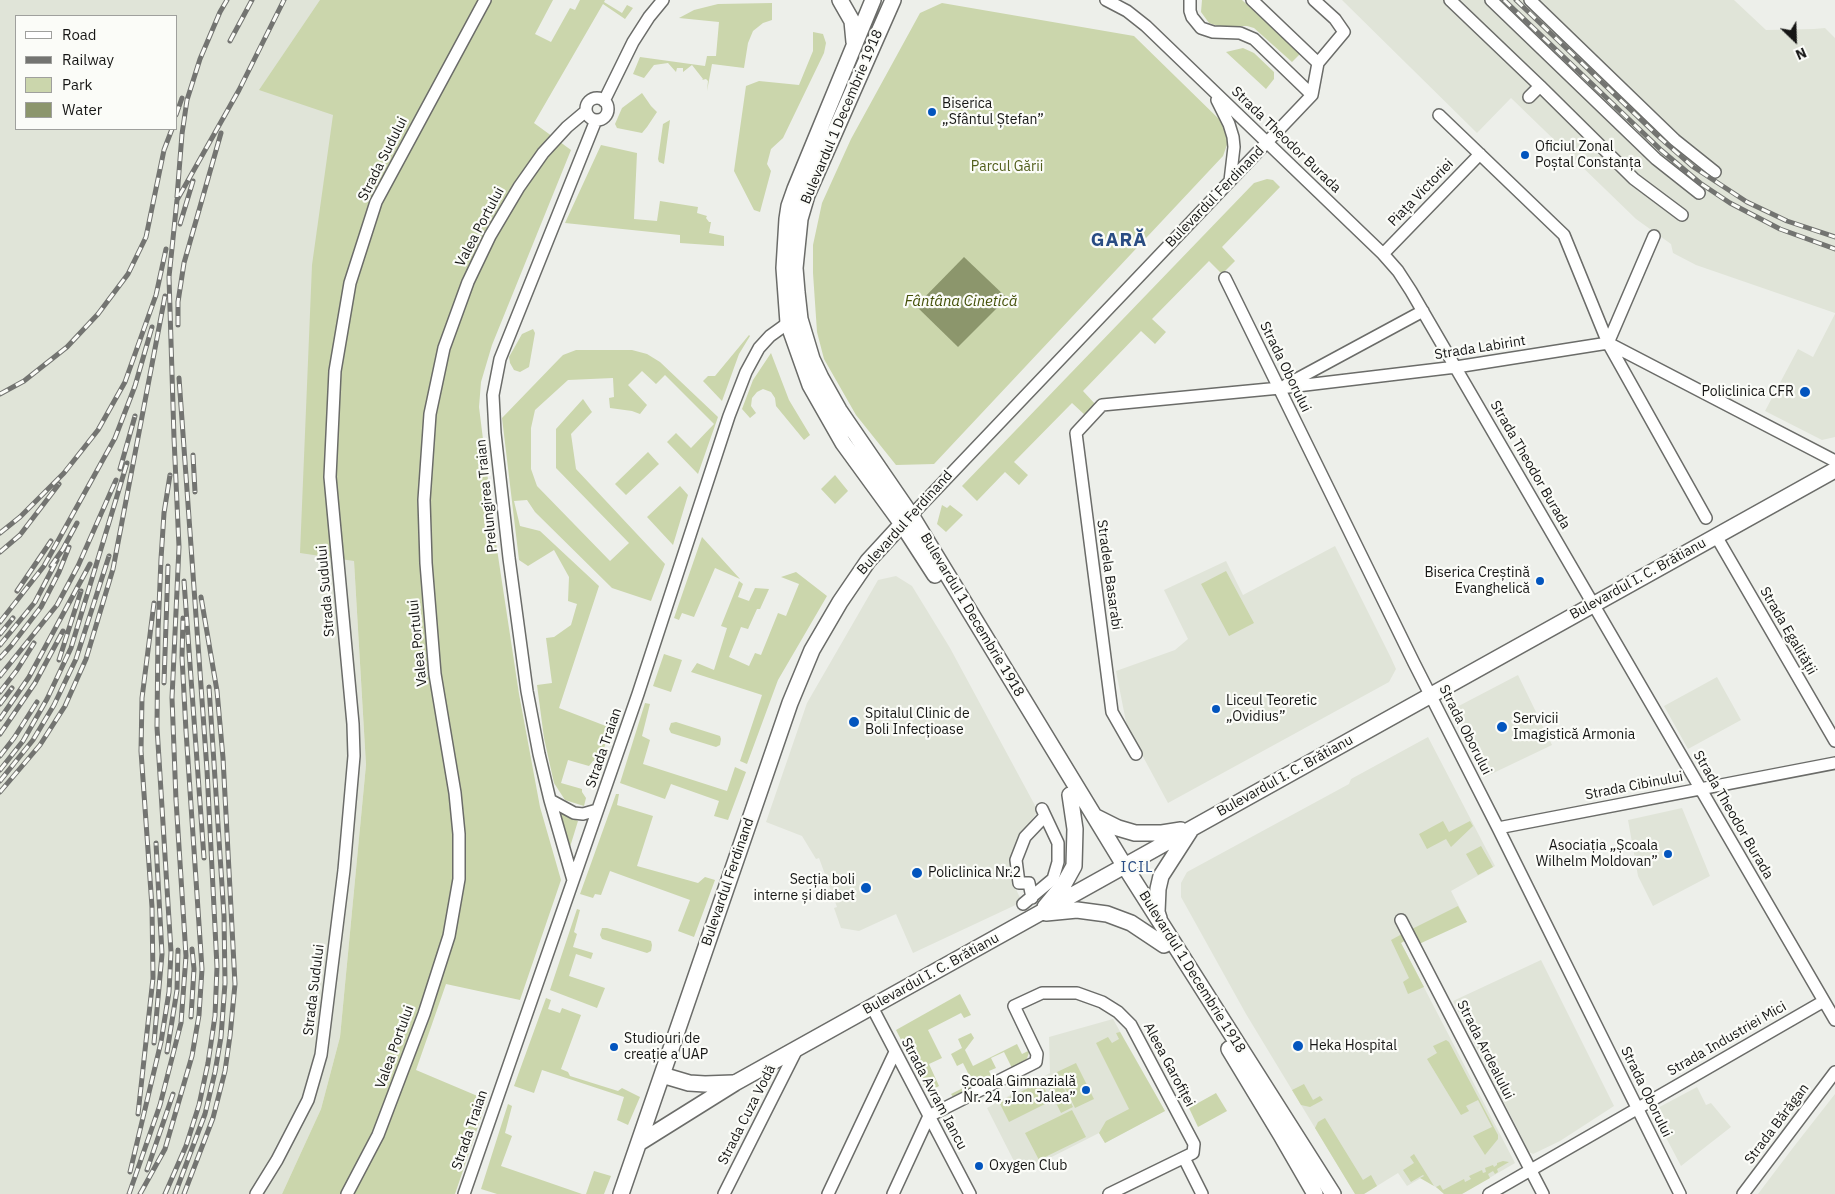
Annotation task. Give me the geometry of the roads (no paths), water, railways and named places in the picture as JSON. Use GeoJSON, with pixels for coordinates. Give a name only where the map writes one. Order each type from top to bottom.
{"type":"FeatureCollection","features":[{"type":"Feature","properties":{"kind":"main road"},"geometry":{"type":"LineString","coordinates":[[840,0],[852,21],[854,44]]}},
{"type":"Feature","properties":{"kind":"main road","name":"Bulevardul 1 Decembrie 1918"},"geometry":{"type":"LineString","coordinates":[[873,0],[789,206],[784,268],[788,324],[810,385],[843,444],[907,520],[928,563],[1070,795],[1160,922],[1333,1194]]}},
{"type":"Feature","properties":{"kind":"main road","name":"Bulevardul 1 Decembrie 1918"},"geometry":{"type":"LineString","coordinates":[[893,0],[807,195],[800,219],[796,239],[795,268],[800,319],[812,358],[821,378],[907,520],[1093,815],[1120,868],[1164,944],[1282,1135],[1315,1194]]}},
{"type":"Feature","properties":{"kind":"main road","name":"Bulevardul I. C. Brătianu"},"geometry":{"type":"LineString","coordinates":[[639,1143],[735,1083],[797,1048],[1835,470]]}},
{"type":"Feature","properties":{"kind":"main road","name":"Bulevardul Ferdinand"},"geometry":{"type":"LineString","coordinates":[[620,1194],[788,711],[812,650],[840,602],[866,564],[907,520]]}},
{"type":"Feature","properties":{"kind":"main road"},"geometry":{"type":"LineString","coordinates":[[1040,914],[1064,884],[1074,866],[1074,829],[1070,795]]}},
{"type":"Feature","properties":{"kind":"main road"},"geometry":{"type":"LineString","coordinates":[[1093,815],[1118,828],[1136,832],[1162,833],[1193,828]]}},
{"type":"Feature","properties":{"kind":"main road"},"geometry":{"type":"LineString","coordinates":[[1160,922],[1157,912],[1158,888],[1161,876],[1193,828]]}},
{"type":"Feature","properties":{"kind":"main road"},"geometry":{"type":"LineString","coordinates":[[1040,914],[1078,910],[1107,914],[1131,923],[1164,944]]}},
{"type":"Feature","properties":{"kind":"main road","name":"Bulevardul I. C. Brătianu"},"geometry":{"type":"LineString","coordinates":[[662,1075],[689,1083],[735,1083]]}},
{"type":"Feature","properties":{"kind":"street","name":"Strada Sudului"},"geometry":{"type":"LineString","coordinates":[[256,1194],[277,1160],[308,1100],[321,1055],[344,870],[354,756],[354,724],[330,477],[335,371],[350,283],[376,202],[484,0]]}},
{"type":"Feature","properties":{"kind":"street"},"geometry":{"type":"LineString","coordinates":[[604,101],[632,42],[663,0]]}},
{"type":"Feature","properties":{"kind":"street","name":"Strada Theodor Burada"},"geometry":{"type":"LineString","coordinates":[[1106,0],[1120,6],[1140,21],[1383,254],[1407,284],[1835,1020]]}},
{"type":"Feature","properties":{"kind":"street"},"geometry":{"type":"LineString","coordinates":[[1190,0],[1192,17],[1201,28],[1213,32],[1240,34],[1254,39],[1312,96]]}},
{"type":"Feature","properties":{"kind":"street"},"geometry":{"type":"LineString","coordinates":[[1252,0],[1318,63]]}},
{"type":"Feature","properties":{"kind":"street"},"geometry":{"type":"LineString","coordinates":[[1312,96],[1318,63],[1344,32],[1335,19],[1314,0]]}},
{"type":"Feature","properties":{"kind":"street"},"geometry":{"type":"LineString","coordinates":[[1450,0],[1634,179],[1682,215]]}},
{"type":"Feature","properties":{"kind":"street"},"geometry":{"type":"LineString","coordinates":[[1491,0],[1656,160],[1699,193]]}},
{"type":"Feature","properties":{"kind":"street"},"geometry":{"type":"LineString","coordinates":[[1530,0],[1675,140],[1715,172]]}},
{"type":"Feature","properties":{"kind":"street"},"geometry":{"type":"LineString","coordinates":[[1529,96],[1540,86]]}},
{"type":"Feature","properties":{"kind":"street"},"geometry":{"type":"LineString","coordinates":[[1212,90],[1224,113],[1233,138],[1234,148],[1230,181]]}},
{"type":"Feature","properties":{"kind":"street","name":"Bulevardul Ferdinand"},"geometry":{"type":"LineString","coordinates":[[907,520],[1312,96]]}},
{"type":"Feature","properties":{"kind":"street"},"geometry":{"type":"LineString","coordinates":[[598,98],[604,101],[608,106],[607,113],[602,118],[596,120],[589,116],[586,106],[591,100],[598,98]]}},
{"type":"Feature","properties":{"kind":"street","name":"Valea Portului"},"geometry":{"type":"LineString","coordinates":[[348,1194],[378,1135],[424,1014],[449,936],[459,879],[459,834],[455,793],[434,665],[426,563],[424,500],[430,414],[444,348],[468,282],[490,236],[519,187],[543,153],[567,127],[586,111]]}},
{"type":"Feature","properties":{"kind":"street"},"geometry":{"type":"LineString","coordinates":[[1439,115],[1564,235],[1608,343],[1706,518]]}},
{"type":"Feature","properties":{"kind":"street","name":"Prelungirea Traian"},"geometry":{"type":"LineString","coordinates":[[573,880],[539,754],[518,630],[495,433],[493,395],[500,359],[596,120]]}},
{"type":"Feature","properties":{"kind":"street","name":"Piața Victoriei"},"geometry":{"type":"LineString","coordinates":[[1383,254],[1480,154]]}},
{"type":"Feature","properties":{"kind":"street"},"geometry":{"type":"LineString","coordinates":[[1608,343],[1654,236]]}},
{"type":"Feature","properties":{"kind":"street","name":"Strada Oborului"},"geometry":{"type":"LineString","coordinates":[[1224,278],[1680,1194]]}},
{"type":"Feature","properties":{"kind":"street"},"geometry":{"type":"LineString","coordinates":[[1280,388],[1423,311]]}},
{"type":"Feature","properties":{"kind":"street","name":"Strada Traian"},"geometry":{"type":"LineString","coordinates":[[464,1194],[638,694],[729,416],[746,372],[759,348],[770,336],[788,324]]}},
{"type":"Feature","properties":{"kind":"street"},"geometry":{"type":"LineString","coordinates":[[1608,343],[1835,461]]}},
{"type":"Feature","properties":{"kind":"street","name":"Strada Labirint"},"geometry":{"type":"LineString","coordinates":[[1102,405],[1280,388],[1456,367],[1608,343]]}},
{"type":"Feature","properties":{"kind":"street","name":"Stradela Basarabi"},"geometry":{"type":"LineString","coordinates":[[1102,405],[1076,433],[1112,712],[1136,754]]}},
{"type":"Feature","properties":{"kind":"street","name":"Strada Egalității"},"geometry":{"type":"LineString","coordinates":[[1716,536],[1835,741]]}},
{"type":"Feature","properties":{"kind":"street","name":"Strada Cibinului"},"geometry":{"type":"LineString","coordinates":[[1498,828],[1835,763]]}},
{"type":"Feature","properties":{"kind":"street"},"geometry":{"type":"LineString","coordinates":[[550,800],[574,813],[582,814],[597,810]]}},
{"type":"Feature","properties":{"kind":"street"},"geometry":{"type":"LineString","coordinates":[[1043,812],[1058,843],[1058,862],[1053,879],[1027,901],[1029,883],[1019,883],[1016,860],[1025,837],[1043,812]]}},
{"type":"Feature","properties":{"kind":"street","name":"Strada Ardealului"},"geometry":{"type":"LineString","coordinates":[[1401,920],[1543,1194]]}},
{"type":"Feature","properties":{"kind":"street","name":"Aleea Garofiței"},"geometry":{"type":"LineString","coordinates":[[929,1116],[1036,1062],[1036,1054],[1014,1006],[1042,993],[1077,993],[1102,1002],[1118,1012],[1131,1025],[1194,1144],[1193,1154],[1184,1158]]}},
{"type":"Feature","properties":{"kind":"street","name":"Strada Industriei Mici"},"geometry":{"type":"LineString","coordinates":[[1489,1194],[1824,1001]]}},
{"type":"Feature","properties":{"kind":"street","name":"Strada Avram Iancu"},"geometry":{"type":"LineString","coordinates":[[872,1007],[970,1194]]}},
{"type":"Feature","properties":{"kind":"street","name":"Strada Cuza Vodă"},"geometry":{"type":"LineString","coordinates":[[724,1194],[797,1048]]}},
{"type":"Feature","properties":{"kind":"street"},"geometry":{"type":"LineString","coordinates":[[828,1194],[895,1052]]}},
{"type":"Feature","properties":{"kind":"street","name":"Strada Bărăgan"},"geometry":{"type":"LineString","coordinates":[[1743,1194],[1835,1072]]}},
{"type":"Feature","properties":{"kind":"street"},"geometry":{"type":"LineString","coordinates":[[893,1194],[929,1116]]}},
{"type":"Feature","properties":{"kind":"street"},"geometry":{"type":"LineString","coordinates":[[1109,1194],[1184,1158],[1202,1194]]}},
{"type":"Feature","properties":{"kind":"water","name":"Fântâna Cinetică"},"geometry":{"type":"Polygon","coordinates":[[[964,257],[1007,298],[958,347],[916,306],[964,257]]]}},
{"type":"Feature","properties":{"kind":"railway"},"geometry":{"type":"LineString","coordinates":[[177,197],[187,100],[200,59],[227,0]]}},
{"type":"Feature","properties":{"kind":"railway"},"geometry":{"type":"LineString","coordinates":[[230,41],[252,0]]}},
{"type":"Feature","properties":{"kind":"railway"},"geometry":{"type":"LineString","coordinates":[[129,1194],[160,1105],[181,1023],[186,956],[176,800],[172,698],[179,547],[169,277],[177,200],[239,90],[284,0]]}},
{"type":"Feature","properties":{"kind":"railway"},"geometry":{"type":"LineString","coordinates":[[1504,0],[1661,150],[1700,183],[1730,203],[1780,229],[1835,249]]}},
{"type":"Feature","properties":{"kind":"railway"},"geometry":{"type":"LineString","coordinates":[[1516,0],[1658,136],[1692,166],[1747,202],[1787,221],[1835,237]]}},
{"type":"Feature","properties":{"kind":"railway"},"geometry":{"type":"LineString","coordinates":[[178,109],[182,98]]}},
{"type":"Feature","properties":{"kind":"railway"},"geometry":{"type":"LineString","coordinates":[[0,394],[24,381],[67,347],[98,314],[128,274],[146,237],[164,150],[172,130]]}},
{"type":"Feature","properties":{"kind":"railway"},"geometry":{"type":"LineString","coordinates":[[178,325],[178,302],[184,263],[221,133]]}},
{"type":"Feature","properties":{"kind":"railway"},"geometry":{"type":"LineString","coordinates":[[180,224],[193,181]]}},
{"type":"Feature","properties":{"kind":"railway"},"geometry":{"type":"LineString","coordinates":[[0,533],[20,517],[64,473],[98,430],[125,382],[156,295],[166,249]]}},
{"type":"Feature","properties":{"kind":"railway"},"geometry":{"type":"LineString","coordinates":[[0,792],[40,745],[65,706],[86,659],[113,569],[165,296]]}},
{"type":"Feature","properties":{"kind":"railway"},"geometry":{"type":"LineString","coordinates":[[0,622],[44,566],[115,438],[135,386],[152,327]]}},
{"type":"Feature","properties":{"kind":"railway"},"geometry":{"type":"LineString","coordinates":[[165,1194],[186,1146],[199,1105],[215,1016],[217,967],[207,770],[179,378]]}},
{"type":"Feature","properties":{"kind":"railway"},"geometry":{"type":"LineString","coordinates":[[120,469],[135,416]]}},
{"type":"Feature","properties":{"kind":"railway"},"geometry":{"type":"LineString","coordinates":[[193,455],[195,492]]}},
{"type":"Feature","properties":{"kind":"railway"},"geometry":{"type":"LineString","coordinates":[[0,770],[23,741],[47,699],[71,648],[127,463]]}},
{"type":"Feature","properties":{"kind":"railway"},"geometry":{"type":"LineString","coordinates":[[130,1172],[161,1042],[169,992],[171,952],[157,727],[161,559],[164,513],[170,475]]}},
{"type":"Feature","properties":{"kind":"railway"},"geometry":{"type":"LineString","coordinates":[[0,676],[57,605],[78,566],[116,480]]}},
{"type":"Feature","properties":{"kind":"railway"},"geometry":{"type":"LineString","coordinates":[[0,552],[20,535],[59,484]]}},
{"type":"Feature","properties":{"kind":"railway"},"geometry":{"type":"LineString","coordinates":[[51,566],[77,523]]}},
{"type":"Feature","properties":{"kind":"railway"},"geometry":{"type":"LineString","coordinates":[[17,591],[51,541]]}},
{"type":"Feature","properties":{"kind":"railway"},"geometry":{"type":"LineString","coordinates":[[0,658],[41,607],[59,572],[69,547]]}},
{"type":"Feature","properties":{"kind":"railway"},"geometry":{"type":"LineString","coordinates":[[0,781],[33,740],[54,705],[76,659],[109,556]]}},
{"type":"Feature","properties":{"kind":"railway"},"geometry":{"type":"LineString","coordinates":[[0,645],[35,602],[57,560]]}},
{"type":"Feature","properties":{"kind":"railway"},"geometry":{"type":"LineString","coordinates":[[0,719],[29,677],[90,564]]}},
{"type":"Feature","properties":{"kind":"railway"},"geometry":{"type":"LineString","coordinates":[[164,683],[168,566]]}},
{"type":"Feature","properties":{"kind":"railway"},"geometry":{"type":"LineString","coordinates":[[184,581],[204,858]]}},
{"type":"Feature","properties":{"kind":"railway"},"geometry":{"type":"LineString","coordinates":[[59,660],[81,591]]}},
{"type":"Feature","properties":{"kind":"railway"},"geometry":{"type":"LineString","coordinates":[[184,1194],[213,1118],[225,1071],[235,984],[223,758],[217,691],[201,597]]}},
{"type":"Feature","properties":{"kind":"railway"},"geometry":{"type":"LineString","coordinates":[[138,1114],[153,978],[152,907],[141,751],[142,698],[154,603]]}},
{"type":"Feature","properties":{"kind":"railway"},"geometry":{"type":"LineString","coordinates":[[0,634],[13,618]]}},
{"type":"Feature","properties":{"kind":"railway"},"geometry":{"type":"LineString","coordinates":[[140,1194],[165,1149],[192,1056],[199,1015],[202,969],[186,731],[182,657],[183,618]]}},
{"type":"Feature","properties":{"kind":"railway"},"geometry":{"type":"LineString","coordinates":[[0,734],[35,683],[63,631]]}},
{"type":"Feature","properties":{"kind":"railway"},"geometry":{"type":"LineString","coordinates":[[0,692],[34,643]]}},
{"type":"Feature","properties":{"kind":"railway"},"geometry":{"type":"LineString","coordinates":[[175,1194],[205,1114],[215,1072],[221,1037],[225,983],[224,916],[209,687]]}},
{"type":"Feature","properties":{"kind":"railway"},"geometry":{"type":"LineString","coordinates":[[0,704],[12,688]]}},
{"type":"Feature","properties":{"kind":"railway"},"geometry":{"type":"LineString","coordinates":[[0,756],[37,702]]}},
{"type":"Feature","properties":{"kind":"railway"},"geometry":{"type":"LineString","coordinates":[[154,1043],[162,954],[156,843]]}},
{"type":"Feature","properties":{"kind":"railway"},"geometry":{"type":"LineString","coordinates":[[191,1017],[194,969],[192,949]]}},
{"type":"Feature","properties":{"kind":"railway"},"geometry":{"type":"LineString","coordinates":[[167,1052],[177,990],[178,950]]}},
{"type":"Feature","properties":{"kind":"railway"},"geometry":{"type":"LineString","coordinates":[[147,1170],[173,1094]]}},
{"type":"Feature","properties":{"kind":"place","name":"Biserica „Sfântul Ștefan”"},"geometry":{"type":"Point","coordinates":[932,112]}},
{"type":"Feature","properties":{"kind":"place","name":"Oficiul Zonal Poștal Constanța"},"geometry":{"type":"Point","coordinates":[1525,155]}},
{"type":"Feature","properties":{"kind":"place","name":"Policlinica CFR"},"geometry":{"type":"Point","coordinates":[1805,392]}},
{"type":"Feature","properties":{"kind":"place","name":"Biserica Creștină Evanghelică"},"geometry":{"type":"Point","coordinates":[1540,581]}},
{"type":"Feature","properties":{"kind":"place","name":"Liceul Teoretic „Ovidius”"},"geometry":{"type":"Point","coordinates":[1216,709]}},
{"type":"Feature","properties":{"kind":"place","name":"Spitalul Clinic de Boli Infecțioase"},"geometry":{"type":"Point","coordinates":[854,722]}},
{"type":"Feature","properties":{"kind":"place","name":"Servicii Imagistică Armonia"},"geometry":{"type":"Point","coordinates":[1502,727]}},
{"type":"Feature","properties":{"kind":"place","name":"Asociația „Școala Wilhelm Moldovan”"},"geometry":{"type":"Point","coordinates":[1668,854]}},
{"type":"Feature","properties":{"kind":"place","name":"Policlinica Nr.2"},"geometry":{"type":"Point","coordinates":[917,873]}},
{"type":"Feature","properties":{"kind":"place","name":"Secția boli interne și diabet"},"geometry":{"type":"Point","coordinates":[866,888]}},
{"type":"Feature","properties":{"kind":"place","name":"Heka Hospital"},"geometry":{"type":"Point","coordinates":[1298,1046]}},
{"type":"Feature","properties":{"kind":"place","name":"Studiouri de creație a UAP"},"geometry":{"type":"Point","coordinates":[614,1047]}},
{"type":"Feature","properties":{"kind":"place","name":"Școala Gimnazială Nr. 24 „Ion Jalea”"},"geometry":{"type":"Point","coordinates":[1086,1090]}},
{"type":"Feature","properties":{"kind":"place","name":"Oxygen Club"},"geometry":{"type":"Point","coordinates":[979,1166]}},
{"type":"Feature","properties":{"kind":"district","name":"GARĂ"},"geometry":{"type":"Point","coordinates":[1119,241]}},
{"type":"Feature","properties":{"kind":"district","name":"ICIL"},"geometry":{"type":"Point","coordinates":[1137,868]}},
{"type":"Feature","properties":{"kind":"park label","name":"Parcul Gării"},"geometry":{"type":"Point","coordinates":[1007,167]}}]}
